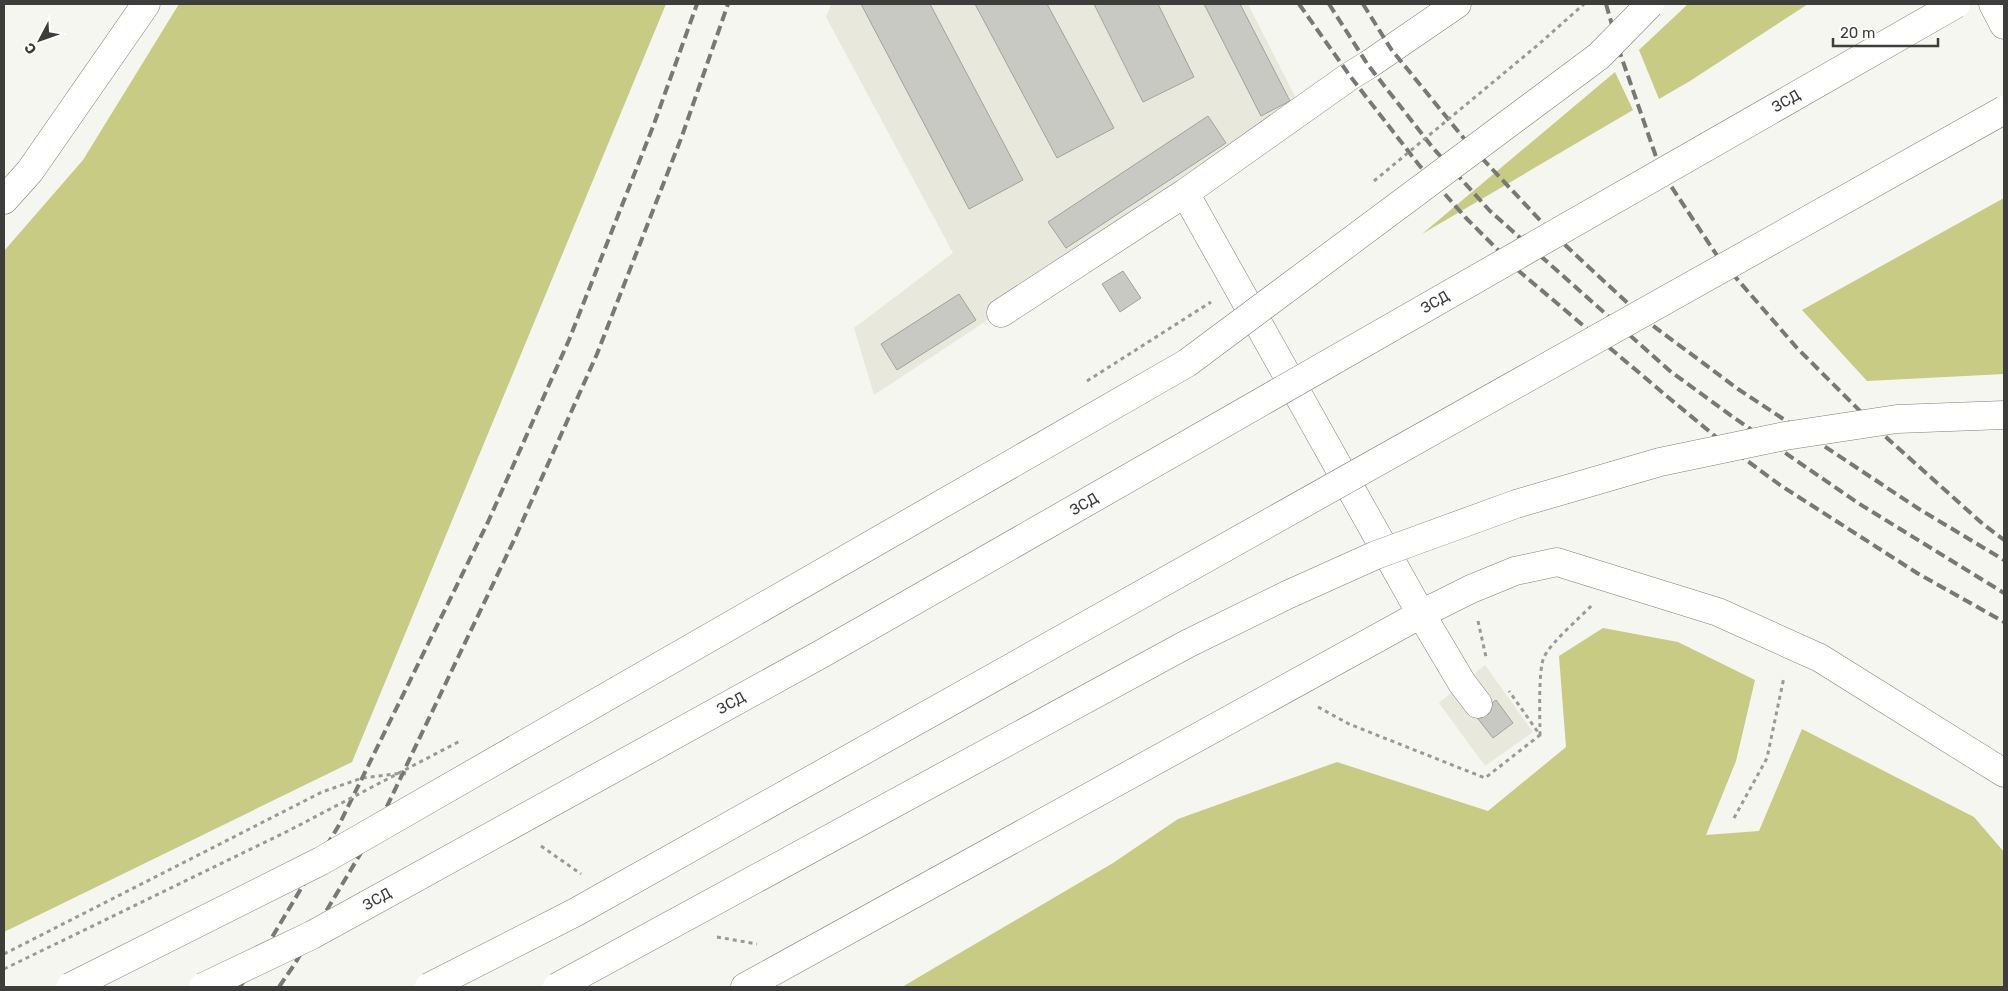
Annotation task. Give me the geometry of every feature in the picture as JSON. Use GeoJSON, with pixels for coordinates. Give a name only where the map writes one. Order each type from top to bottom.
{"type":"FeatureCollection","features":[{"type":"Feature","properties":{"kind":"main road"},"geometry":{"type":"LineString","coordinates":[[4,200],[30,171],[146,4]]}},
{"type":"Feature","properties":{"kind":"main road"},"geometry":{"type":"LineString","coordinates":[[1001,313],[1185,193],[1350,76],[1368,66],[1457,4]]}},
{"type":"Feature","properties":{"kind":"main road"},"geometry":{"type":"LineString","coordinates":[[70,987],[321,861],[1186,362],[1599,56],[1650,4]]}},
{"type":"Feature","properties":{"kind":"main road","name":"ЗСД"},"geometry":{"type":"LineString","coordinates":[[202,987],[312,935],[823,653],[1956,4]]}},
{"type":"Feature","properties":{"kind":"main road"},"geometry":{"type":"LineString","coordinates":[[1993,4],[2004,25]]}},
{"type":"Feature","properties":{"kind":"main road"},"geometry":{"type":"LineString","coordinates":[[430,987],[576,912],[2004,110]]}},
{"type":"Feature","properties":{"kind":"main road"},"geometry":{"type":"LineString","coordinates":[[1185,193],[1422,614],[1462,683],[1478,704]]}},
{"type":"Feature","properties":{"kind":"main road"},"geometry":{"type":"LineString","coordinates":[[557,987],[1187,644],[1287,595],[1376,555],[1516,504],[1660,462],[1784,436],[1897,419],[2004,415]]}},
{"type":"Feature","properties":{"kind":"main road"},"geometry":{"type":"LineString","coordinates":[[745,987],[1422,614],[1471,589],[1514,571],[1557,562],[1718,612],[1820,658],[2004,773]]}},
{"type":"Feature","properties":{"kind":"path"},"geometry":{"type":"LineString","coordinates":[[1371,183],[1539,44],[1584,4]]}},
{"type":"Feature","properties":{"kind":"path"},"geometry":{"type":"LineString","coordinates":[[1085,382],[1218,298]]}},
{"type":"Feature","properties":{"kind":"path"},"geometry":{"type":"LineString","coordinates":[[1540,735],[1540,685],[1544,657],[1565,632],[1619,580]]}},
{"type":"Feature","properties":{"kind":"path"},"geometry":{"type":"LineString","coordinates":[[1734,818],[1767,758],[1790,645]]}},
{"type":"Feature","properties":{"kind":"path"},"geometry":{"type":"LineString","coordinates":[[4,969],[288,831],[470,736]]}},
{"type":"Feature","properties":{"kind":"path"},"geometry":{"type":"LineString","coordinates":[[4,954],[322,792],[362,778],[402,773],[411,775]]}},
{"type":"Feature","properties":{"kind":"shaded area"},"geometry":{"type":"Polygon","coordinates":[[[831,4],[1248,4],[1303,112],[874,395],[854,328],[953,253],[826,17],[831,4]]]}},
{"type":"Feature","properties":{"kind":"shaded area"},"geometry":{"type":"Polygon","coordinates":[[[1485,665],[1533,732],[1485,766],[1439,703],[1485,665]]]}},
{"type":"Feature","properties":{"kind":"green space"},"geometry":{"type":"Polygon","coordinates":[[[179,4],[666,4],[352,762],[4,932],[4,251],[83,160],[179,4]]]}},
{"type":"Feature","properties":{"kind":"green space"},"geometry":{"type":"Polygon","coordinates":[[[1688,4],[1808,4],[1659,99],[1639,50],[1688,4]]]}},
{"type":"Feature","properties":{"kind":"green space"},"geometry":{"type":"Polygon","coordinates":[[[1615,72],[1633,110],[1422,234],[1615,72]]]}},
{"type":"Feature","properties":{"kind":"green space"},"geometry":{"type":"Polygon","coordinates":[[[2004,198],[2004,374],[1867,381],[1802,310],[2004,198]]]}},
{"type":"Feature","properties":{"kind":"green space"},"geometry":{"type":"Polygon","coordinates":[[[1603,628],[1678,642],[1755,680],[1736,761],[1706,835],[1759,831],[1802,729],[1974,817],[2004,852],[2004,987],[902,987],[1113,863],[1178,819],[1337,762],[1488,811],[1566,747],[1559,656],[1603,628]]]}},
{"type":"Feature","properties":{"kind":"building"},"geometry":{"type":"Polygon","coordinates":[[[861,4],[930,4],[1023,180],[969,209],[861,4]]]}},
{"type":"Feature","properties":{"kind":"building"},"geometry":{"type":"Polygon","coordinates":[[[975,4],[1047,4],[1114,128],[1057,158],[975,4]]]}},
{"type":"Feature","properties":{"kind":"building"},"geometry":{"type":"Polygon","coordinates":[[[1094,4],[1158,4],[1194,77],[1143,102],[1094,4]]]}},
{"type":"Feature","properties":{"kind":"building"},"geometry":{"type":"Polygon","coordinates":[[[1204,4],[1240,4],[1290,101],[1261,116],[1204,4]]]}},
{"type":"Feature","properties":{"kind":"building"},"geometry":{"type":"Polygon","coordinates":[[[1208,116],[1226,143],[1066,248],[1048,222],[1208,116]]]}},
{"type":"Feature","properties":{"kind":"building"},"geometry":{"type":"Polygon","coordinates":[[[1123,271],[1141,298],[1120,312],[1102,284],[1123,271]]]}},
{"type":"Feature","properties":{"kind":"building"},"geometry":{"type":"Polygon","coordinates":[[[959,294],[976,320],[897,370],[881,344],[959,294]]]}},
{"type":"Feature","properties":{"kind":"building"},"geometry":{"type":"Polygon","coordinates":[[[1496,700],[1513,723],[1493,738],[1475,715],[1496,700]]]}},
{"type":"Feature","properties":{"kind":"railway"},"geometry":{"type":"LineString","coordinates":[[240,987],[265,949],[339,825],[488,522],[569,340],[654,124],[697,4]]}},
{"type":"Feature","properties":{"kind":"railway"},"geometry":{"type":"LineString","coordinates":[[279,987],[380,821],[515,538],[597,354],[682,136],[728,4]]}},
{"type":"Feature","properties":{"kind":"railway"},"geometry":{"type":"LineString","coordinates":[[1299,4],[1350,76],[1419,165],[1466,218],[1520,272],[1727,446],[1780,485],[1917,573],[2004,622]]}},
{"type":"Feature","properties":{"kind":"railway"},"geometry":{"type":"LineString","coordinates":[[1329,4],[1368,65],[1433,148],[1490,211],[1670,371],[1858,503],[2004,593]]}},
{"type":"Feature","properties":{"kind":"railway"},"geometry":{"type":"LineString","coordinates":[[1363,4],[1391,49],[1466,141],[1551,232],[1648,322],[1738,389],[1919,509],[2004,560]]}},
{"type":"Feature","properties":{"kind":"railway"},"geometry":{"type":"LineString","coordinates":[[1606,4],[1620,53],[1661,171],[1718,257],[1797,348],[1888,439],[1984,525],[2004,540]]}}]}
